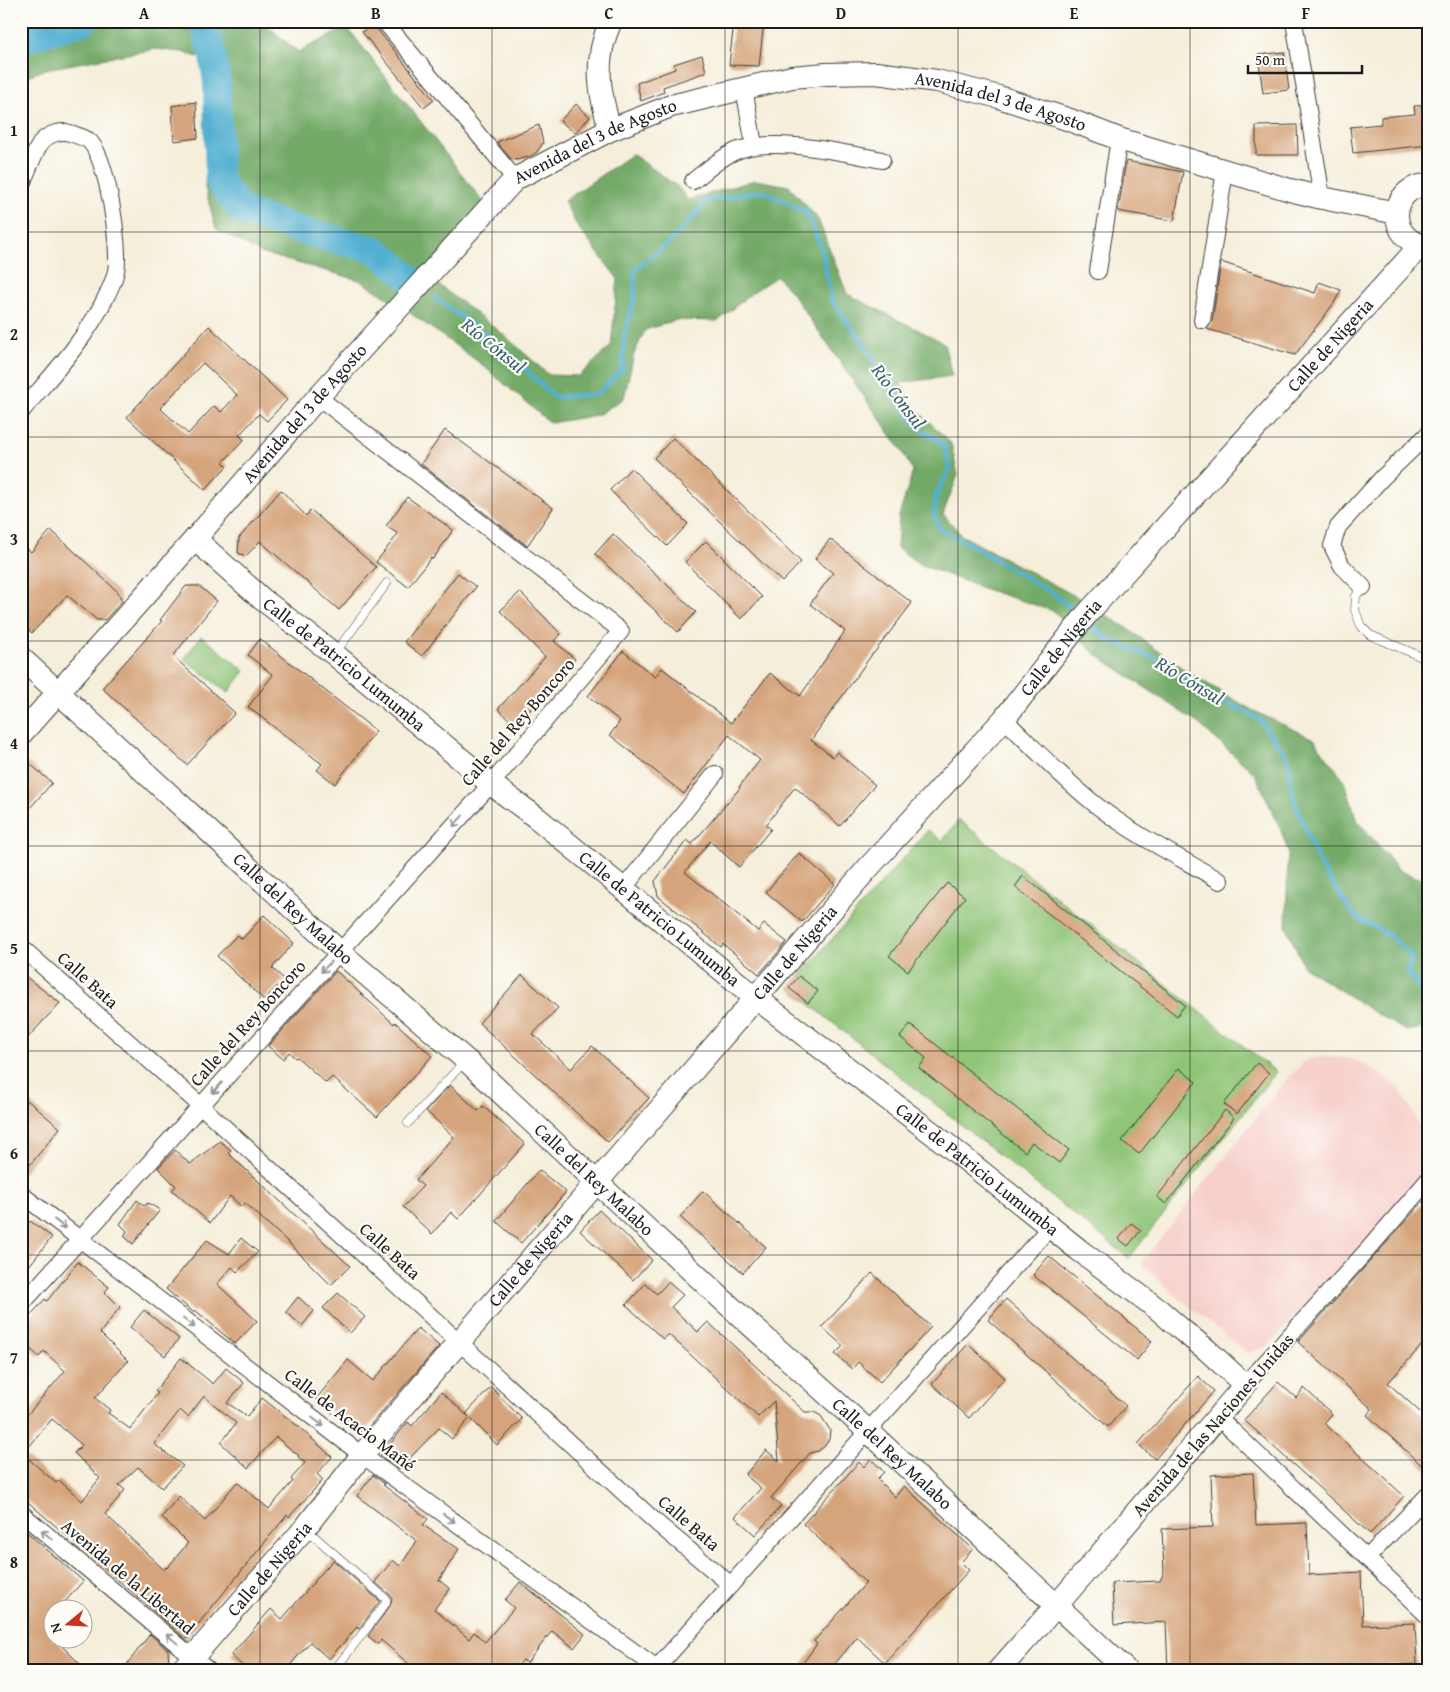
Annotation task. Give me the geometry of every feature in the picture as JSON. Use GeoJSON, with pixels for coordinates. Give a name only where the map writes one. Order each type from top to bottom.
{"type":"FeatureCollection","features":[{"type":"Feature","properties":{"kind":"street"},"geometry":{"type":"LineString","coordinates":[[384,21],[515,179]]}},
{"type":"Feature","properties":{"kind":"street"},"geometry":{"type":"LineString","coordinates":[[610,21],[605,32],[598,72],[601,100],[610,130]]}},
{"type":"Feature","properties":{"kind":"street"},"geometry":{"type":"LineString","coordinates":[[1294,21],[1322,198]]}},
{"type":"Feature","properties":{"kind":"street","name":"Avenida del 3 de Agosto"},"geometry":{"type":"LineString","coordinates":[[21,734],[195,539],[318,397],[515,179],[610,130],[671,106],[792,77],[876,73],[937,81],[1008,100],[1070,120],[1119,139],[1322,198],[1397,213]]}},
{"type":"Feature","properties":{"kind":"street"},"geometry":{"type":"LineString","coordinates":[[744,88],[754,145]]}},
{"type":"Feature","properties":{"kind":"street"},"geometry":{"type":"LineString","coordinates":[[21,186],[43,141],[55,133],[65,132],[88,141],[98,154],[108,188],[118,252],[116,271],[93,323],[79,343],[21,412]]}},
{"type":"Feature","properties":{"kind":"street"},"geometry":{"type":"LineString","coordinates":[[1098,271],[1119,139]]}},
{"type":"Feature","properties":{"kind":"street"},"geometry":{"type":"LineString","coordinates":[[693,181],[733,152],[754,145],[807,147],[882,160]]}},
{"type":"Feature","properties":{"kind":"street"},"geometry":{"type":"LineString","coordinates":[[1202,320],[1225,170]]}},
{"type":"Feature","properties":{"kind":"street"},"geometry":{"type":"LineString","coordinates":[[1424,246],[1410,241],[1402,234],[1398,224],[1397,213],[1405,195],[1413,188],[1429,185]]}},
{"type":"Feature","properties":{"kind":"street","name":"Calle de Nigeria"},"geometry":{"type":"LineString","coordinates":[[194,1666],[362,1455],[868,868],[1004,718],[1086,616],[1424,246]]}},
{"type":"Feature","properties":{"kind":"street","name":"Calle del Rey Boncoro"},"geometry":{"type":"LineString","coordinates":[[21,1305],[491,784],[621,631],[318,397]]}},
{"type":"Feature","properties":{"kind":"street"},"geometry":{"type":"LineString","coordinates":[[1362,587],[1342,566],[1332,546],[1338,527],[1382,478],[1429,433]]}},
{"type":"Feature","properties":{"kind":"street","name":"Calle de Patricio Lumumba"},"geometry":{"type":"LineString","coordinates":[[195,539],[262,599],[334,654],[491,784],[537,818],[756,998],[1159,1310],[1245,1385]]}},
{"type":"Feature","properties":{"kind":"street","name":"Calle del Rey Malabo"},"geometry":{"type":"LineString","coordinates":[[21,658],[340,952],[466,1060],[724,1301],[867,1430],[1127,1671]]}},
{"type":"Feature","properties":{"kind":"street"},"geometry":{"type":"LineString","coordinates":[[1004,718],[1067,781],[1097,806],[1128,828],[1220,881]]}},
{"type":"Feature","properties":{"kind":"street"},"geometry":{"type":"LineString","coordinates":[[622,889],[715,774]]}},
{"type":"Feature","properties":{"kind":"street","name":"Calle Bata"},"geometry":{"type":"LineString","coordinates":[[21,947],[201,1106],[658,1524],[730,1585]]}},
{"type":"Feature","properties":{"kind":"street","name":"Avenida de las Naciones Unidas"},"geometry":{"type":"LineString","coordinates":[[998,1671],[1245,1385],[1345,1276],[1429,1179]]}},
{"type":"Feature","properties":{"kind":"street","name":"Calle de Acacio Mañé"},"geometry":{"type":"LineString","coordinates":[[21,1194],[362,1455],[657,1670]]}},
{"type":"Feature","properties":{"kind":"street"},"geometry":{"type":"LineString","coordinates":[[657,1670],[867,1430],[1050,1227]]}},
{"type":"Feature","properties":{"kind":"street"},"geometry":{"type":"LineString","coordinates":[[1218,1417],[1429,1616]]}},
{"type":"Feature","properties":{"kind":"street"},"geometry":{"type":"LineString","coordinates":[[1367,1558],[1429,1494]]}},
{"type":"Feature","properties":{"kind":"street","name":"Avenida de la Libertad"},"geometry":{"type":"LineString","coordinates":[[21,1513],[194,1666]]}},
{"type":"Feature","properties":{"kind":"lane"},"geometry":{"type":"LineString","coordinates":[[334,654],[387,583]]}},
{"type":"Feature","properties":{"kind":"lane"},"geometry":{"type":"LineString","coordinates":[[1362,587],[1356,596],[1354,610],[1360,626],[1370,635],[1429,660]]}},
{"type":"Feature","properties":{"kind":"lane"},"geometry":{"type":"LineString","coordinates":[[408,1123],[466,1060]]}},
{"type":"Feature","properties":{"kind":"lane"},"geometry":{"type":"LineString","coordinates":[[304,1528],[386,1599],[386,1603],[336,1668]]}},
{"type":"Feature","properties":{"kind":"shaded area"},"geometry":{"type":"Polygon","coordinates":[[[1320,1057],[1347,1058],[1359,1062],[1380,1074],[1399,1089],[1411,1108],[1420,1129],[1426,1170],[1429,1174],[1267,1347],[1247,1353],[1174,1294],[1141,1263],[1285,1081],[1307,1059],[1320,1057]]]}},
{"type":"Feature","properties":{"kind":"green space"},"geometry":{"type":"Polygon","coordinates":[[[36,21],[262,21],[298,52],[347,27],[488,208],[427,276],[504,335],[549,375],[579,376],[611,346],[618,279],[577,226],[564,201],[632,154],[677,186],[688,200],[755,180],[789,186],[818,219],[847,294],[944,343],[952,376],[900,383],[915,408],[951,443],[958,475],[943,514],[961,535],[1077,597],[1124,626],[1189,673],[1252,710],[1314,739],[1345,782],[1357,820],[1400,871],[1429,882],[1429,1027],[1406,1031],[1304,967],[1286,926],[1288,852],[1281,830],[1255,774],[1199,724],[1094,653],[1054,611],[988,590],[921,565],[897,548],[899,516],[913,471],[900,448],[791,292],[777,276],[753,292],[718,321],[676,320],[645,330],[634,354],[624,398],[598,415],[550,423],[480,363],[399,305],[359,280],[261,253],[216,229],[205,187],[208,113],[201,58],[182,52],[155,49],[46,69],[21,79],[21,27],[36,21]]]}},
{"type":"Feature","properties":{"kind":"green space"},"geometry":{"type":"Polygon","coordinates":[[[201,636],[245,671],[228,693],[184,659],[201,636]]]}},
{"type":"Feature","properties":{"kind":"green space"},"geometry":{"type":"Polygon","coordinates":[[[959,820],[1276,1072],[1129,1258],[789,988],[928,830],[942,841],[959,820]]]}},
{"type":"Feature","properties":{"kind":"building"},"geometry":{"type":"Polygon","coordinates":[[[764,21],[759,66],[729,65],[734,22],[764,21]]]}},
{"type":"Feature","properties":{"kind":"building"},"geometry":{"type":"Polygon","coordinates":[[[373,24],[434,100],[424,108],[362,32],[373,24]]]}},
{"type":"Feature","properties":{"kind":"building"},"geometry":{"type":"Polygon","coordinates":[[[1284,52],[1289,90],[1263,93],[1258,55],[1284,52]]]}},
{"type":"Feature","properties":{"kind":"building"},"geometry":{"type":"Polygon","coordinates":[[[702,55],[706,72],[663,87],[664,92],[641,101],[637,83],[675,69],[674,64],[702,55]]]}},
{"type":"Feature","properties":{"kind":"building"},"geometry":{"type":"Polygon","coordinates":[[[196,102],[198,138],[174,141],[172,106],[196,102]]]}},
{"type":"Feature","properties":{"kind":"building"},"geometry":{"type":"Polygon","coordinates":[[[576,104],[590,117],[575,133],[560,121],[576,104]]]}},
{"type":"Feature","properties":{"kind":"building"},"geometry":{"type":"Polygon","coordinates":[[[1429,105],[1429,145],[1353,153],[1350,127],[1381,124],[1381,117],[1415,114],[1414,106],[1429,105]]]}},
{"type":"Feature","properties":{"kind":"building"},"geometry":{"type":"Polygon","coordinates":[[[539,125],[543,143],[537,152],[529,157],[516,160],[511,159],[497,142],[539,125]]]}},
{"type":"Feature","properties":{"kind":"building"},"geometry":{"type":"Polygon","coordinates":[[[1297,125],[1298,155],[1256,155],[1256,126],[1297,125]]]}},
{"type":"Feature","properties":{"kind":"building"},"geometry":{"type":"Polygon","coordinates":[[[1126,161],[1183,172],[1174,221],[1118,211],[1126,161]]]}},
{"type":"Feature","properties":{"kind":"building"},"geometry":{"type":"Polygon","coordinates":[[[1221,262],[1315,293],[1319,282],[1341,290],[1334,303],[1295,355],[1207,329],[1212,322],[1221,262]]]}},
{"type":"Feature","properties":{"kind":"building"},"geometry":{"type":"Polygon","coordinates":[[[209,326],[287,400],[267,421],[259,414],[239,435],[244,440],[223,462],[227,466],[205,490],[127,417],[209,326]],[[203,363],[160,408],[188,434],[214,406],[221,412],[237,395],[203,363]]]}},
{"type":"Feature","properties":{"kind":"building"},"geometry":{"type":"Polygon","coordinates":[[[445,430],[553,508],[527,546],[421,464],[445,430]]]}},
{"type":"Feature","properties":{"kind":"building"},"geometry":{"type":"Polygon","coordinates":[[[673,438],[801,562],[782,582],[654,458],[673,438]]]}},
{"type":"Feature","properties":{"kind":"building"},"geometry":{"type":"Polygon","coordinates":[[[631,468],[688,524],[667,546],[610,490],[631,468]]]}},
{"type":"Feature","properties":{"kind":"building"},"geometry":{"type":"Polygon","coordinates":[[[281,490],[306,516],[311,510],[376,567],[339,610],[260,541],[246,556],[238,553],[239,538],[281,490]]]}},
{"type":"Feature","properties":{"kind":"building"},"geometry":{"type":"Polygon","coordinates":[[[407,497],[453,530],[433,559],[431,558],[408,587],[376,562],[398,534],[386,526],[407,497]]]}},
{"type":"Feature","properties":{"kind":"building"},"geometry":{"type":"Polygon","coordinates":[[[51,530],[118,592],[122,601],[105,620],[97,620],[67,595],[32,633],[21,623],[21,542],[31,552],[51,530]]]}},
{"type":"Feature","properties":{"kind":"building"},"geometry":{"type":"Polygon","coordinates":[[[613,534],[696,612],[678,632],[595,554],[613,534]]]}},
{"type":"Feature","properties":{"kind":"building"},"geometry":{"type":"Polygon","coordinates":[[[830,539],[912,603],[873,653],[811,740],[833,757],[837,752],[875,785],[840,826],[795,787],[766,825],[771,829],[739,867],[710,841],[685,872],[758,931],[764,924],[787,942],[759,974],[723,944],[721,947],[658,896],[655,881],[687,840],[692,844],[740,788],[760,760],[729,735],[684,794],[610,735],[620,721],[588,696],[623,651],[655,677],[662,668],[731,723],[770,673],[800,696],[845,631],[810,604],[833,573],[815,559],[830,539]]]}},
{"type":"Feature","properties":{"kind":"building"},"geometry":{"type":"Polygon","coordinates":[[[706,541],[762,597],[741,619],[685,562],[706,541]]]}},
{"type":"Feature","properties":{"kind":"building"},"geometry":{"type":"Polygon","coordinates":[[[458,573],[476,587],[422,656],[404,642],[458,573]]]}},
{"type":"Feature","properties":{"kind":"building"},"geometry":{"type":"Polygon","coordinates":[[[186,586],[199,586],[217,601],[173,656],[235,713],[187,765],[102,688],[162,621],[160,620],[186,586]]]}},
{"type":"Feature","properties":{"kind":"building"},"geometry":{"type":"Polygon","coordinates":[[[520,592],[561,634],[554,641],[575,659],[516,726],[498,709],[545,657],[500,611],[520,592]]]}},
{"type":"Feature","properties":{"kind":"building"},"geometry":{"type":"Polygon","coordinates":[[[260,639],[376,731],[335,784],[317,770],[322,764],[248,707],[273,675],[248,655],[260,639]]]}},
{"type":"Feature","properties":{"kind":"building"},"geometry":{"type":"Polygon","coordinates":[[[28,762],[52,783],[21,818],[21,770],[28,762]]]}},
{"type":"Feature","properties":{"kind":"building"},"geometry":{"type":"Polygon","coordinates":[[[799,853],[835,884],[802,922],[766,892],[799,853]]]}},
{"type":"Feature","properties":{"kind":"building"},"geometry":{"type":"Polygon","coordinates":[[[1023,876],[1185,1005],[1177,1016],[1015,887],[1023,876]]]}},
{"type":"Feature","properties":{"kind":"building"},"geometry":{"type":"Polygon","coordinates":[[[947,883],[965,897],[908,971],[889,956],[947,883]]]}},
{"type":"Feature","properties":{"kind":"building"},"geometry":{"type":"Polygon","coordinates":[[[264,915],[294,943],[272,968],[284,979],[264,1000],[217,956],[237,935],[242,939],[264,915]]]}},
{"type":"Feature","properties":{"kind":"building"},"geometry":{"type":"Polygon","coordinates":[[[336,971],[432,1056],[377,1117],[332,1077],[326,1083],[297,1057],[295,1058],[289,1052],[283,1059],[268,1046],[336,971]]]}},
{"type":"Feature","properties":{"kind":"building"},"geometry":{"type":"Polygon","coordinates":[[[21,973],[60,1003],[21,1045],[21,973]]]}},
{"type":"Feature","properties":{"kind":"building"},"geometry":{"type":"Polygon","coordinates":[[[522,975],[558,1008],[533,1034],[571,1069],[592,1046],[649,1098],[608,1142],[479,1023],[522,975]]]}},
{"type":"Feature","properties":{"kind":"building"},"geometry":{"type":"Polygon","coordinates":[[[799,976],[818,991],[808,1003],[789,988],[799,976]]]}},
{"type":"Feature","properties":{"kind":"building"},"geometry":{"type":"Polygon","coordinates":[[[910,1024],[1069,1150],[1059,1163],[1032,1142],[1025,1152],[919,1068],[926,1058],[900,1037],[910,1024]]]}},
{"type":"Feature","properties":{"kind":"building"},"geometry":{"type":"Polygon","coordinates":[[[1257,1063],[1269,1073],[1237,1114],[1224,1104],[1257,1063]]]}},
{"type":"Feature","properties":{"kind":"building"},"geometry":{"type":"Polygon","coordinates":[[[1179,1068],[1196,1082],[1139,1154],[1122,1141],[1179,1068]]]}},
{"type":"Feature","properties":{"kind":"building"},"geometry":{"type":"Polygon","coordinates":[[[450,1085],[478,1111],[483,1106],[525,1144],[458,1219],[451,1212],[432,1234],[403,1207],[423,1186],[416,1180],[454,1137],[426,1111],[450,1085]]]}},
{"type":"Feature","properties":{"kind":"building"},"geometry":{"type":"Polygon","coordinates":[[[27,1100],[60,1128],[21,1176],[21,1107],[27,1100]]]}},
{"type":"Feature","properties":{"kind":"building"},"geometry":{"type":"Polygon","coordinates":[[[1225,1110],[1234,1118],[1166,1204],[1157,1197],[1225,1110]]]}},
{"type":"Feature","properties":{"kind":"building"},"geometry":{"type":"Polygon","coordinates":[[[220,1141],[231,1150],[228,1153],[350,1266],[331,1285],[245,1203],[242,1207],[230,1196],[210,1223],[172,1190],[176,1186],[158,1168],[175,1150],[190,1164],[220,1141]]]}},
{"type":"Feature","properties":{"kind":"building"},"geometry":{"type":"Polygon","coordinates":[[[539,1170],[566,1192],[521,1243],[496,1221],[539,1170]]]}},
{"type":"Feature","properties":{"kind":"building"},"geometry":{"type":"Polygon","coordinates":[[[703,1191],[766,1247],[743,1273],[680,1217],[703,1191]]]}},
{"type":"Feature","properties":{"kind":"building"},"geometry":{"type":"Polygon","coordinates":[[[1429,1195],[1429,1337],[1388,1383],[1429,1420],[1429,1472],[1367,1415],[1372,1409],[1298,1342],[1429,1195]]]}},
{"type":"Feature","properties":{"kind":"building"},"geometry":{"type":"Polygon","coordinates":[[[137,1200],[144,1206],[148,1203],[160,1210],[133,1244],[124,1236],[127,1231],[120,1224],[137,1200]]]}},
{"type":"Feature","properties":{"kind":"building"},"geometry":{"type":"Polygon","coordinates":[[[599,1210],[652,1260],[633,1280],[580,1231],[599,1210]]]}},
{"type":"Feature","properties":{"kind":"building"},"geometry":{"type":"Polygon","coordinates":[[[30,1221],[52,1237],[21,1276],[21,1232],[30,1221]]]}},
{"type":"Feature","properties":{"kind":"building"},"geometry":{"type":"Polygon","coordinates":[[[1131,1223],[1141,1230],[1128,1246],[1119,1239],[1131,1223]]]}},
{"type":"Feature","properties":{"kind":"building"},"geometry":{"type":"Polygon","coordinates":[[[241,1238],[258,1252],[237,1272],[232,1267],[217,1284],[257,1321],[235,1344],[195,1310],[193,1312],[166,1289],[207,1240],[229,1254],[241,1238]]]}},
{"type":"Feature","properties":{"kind":"building"},"geometry":{"type":"Polygon","coordinates":[[[1049,1256],[1152,1341],[1137,1360],[1033,1275],[1049,1256]]]}},
{"type":"Feature","properties":{"kind":"building"},"geometry":{"type":"Polygon","coordinates":[[[78,1262],[109,1287],[105,1292],[120,1307],[100,1333],[128,1361],[95,1398],[110,1410],[108,1413],[130,1429],[158,1393],[155,1391],[181,1358],[213,1384],[226,1368],[244,1383],[227,1403],[247,1416],[262,1398],[299,1427],[332,1457],[317,1474],[323,1480],[289,1517],[287,1515],[186,1639],[21,1496],[21,1422],[65,1371],[44,1351],[39,1357],[21,1340],[21,1326],[45,1299],[47,1301],[78,1262]],[[204,1396],[188,1417],[180,1410],[154,1444],[183,1466],[162,1488],[138,1467],[119,1485],[125,1490],[105,1514],[164,1570],[188,1543],[162,1517],[179,1496],[205,1521],[237,1482],[269,1509],[293,1481],[291,1479],[305,1463],[276,1437],[248,1468],[221,1443],[236,1423],[204,1396]],[[52,1419],[23,1454],[56,1483],[59,1480],[82,1501],[100,1478],[74,1453],[82,1445],[52,1419]]]}},
{"type":"Feature","properties":{"kind":"building"},"geometry":{"type":"Polygon","coordinates":[[[872,1273],[931,1327],[880,1382],[858,1362],[852,1369],[835,1354],[843,1346],[822,1327],[872,1273]]]}},
{"type":"Feature","properties":{"kind":"building"},"geometry":{"type":"Polygon","coordinates":[[[668,1282],[683,1295],[671,1307],[698,1332],[708,1322],[805,1412],[814,1412],[821,1416],[830,1430],[829,1439],[825,1446],[818,1451],[810,1453],[771,1498],[781,1506],[755,1535],[735,1517],[761,1488],[745,1475],[766,1450],[779,1461],[774,1401],[758,1417],[668,1334],[663,1339],[626,1305],[645,1284],[657,1294],[668,1282]]]}},
{"type":"Feature","properties":{"kind":"building"},"geometry":{"type":"Polygon","coordinates":[[[338,1293],[365,1317],[350,1333],[323,1308],[338,1293]]]}},
{"type":"Feature","properties":{"kind":"building"},"geometry":{"type":"Polygon","coordinates":[[[298,1297],[314,1311],[302,1326],[286,1312],[298,1297]]]}},
{"type":"Feature","properties":{"kind":"building"},"geometry":{"type":"Polygon","coordinates":[[[1006,1299],[1126,1406],[1108,1427],[988,1320],[1006,1299]]]}},
{"type":"Feature","properties":{"kind":"building"},"geometry":{"type":"Polygon","coordinates":[[[144,1310],[179,1339],[165,1356],[130,1327],[144,1310]]]}},
{"type":"Feature","properties":{"kind":"building"},"geometry":{"type":"Polygon","coordinates":[[[418,1328],[439,1346],[365,1431],[356,1433],[316,1399],[348,1360],[373,1381],[418,1328]]]}},
{"type":"Feature","properties":{"kind":"building"},"geometry":{"type":"Polygon","coordinates":[[[968,1344],[1005,1378],[969,1418],[932,1384],[968,1344]]]}},
{"type":"Feature","properties":{"kind":"building"},"geometry":{"type":"Polygon","coordinates":[[[1198,1376],[1214,1391],[1155,1459],[1138,1444],[1198,1376]]]}},
{"type":"Feature","properties":{"kind":"building"},"geometry":{"type":"Polygon","coordinates":[[[1278,1382],[1296,1398],[1304,1388],[1332,1414],[1324,1423],[1404,1496],[1370,1534],[1244,1420],[1278,1382]]]}},
{"type":"Feature","properties":{"kind":"building"},"geometry":{"type":"Polygon","coordinates":[[[491,1387],[522,1419],[497,1445],[470,1418],[452,1439],[439,1428],[399,1469],[380,1456],[408,1422],[412,1426],[441,1392],[469,1417],[466,1414],[491,1387]]]}},
{"type":"Feature","properties":{"kind":"building"},"geometry":{"type":"Polygon","coordinates":[[[871,1459],[884,1472],[877,1479],[895,1497],[904,1486],[973,1549],[961,1562],[969,1570],[885,1663],[857,1637],[829,1671],[797,1671],[817,1644],[814,1641],[866,1583],[803,1524],[859,1462],[864,1467],[871,1459]]]}},
{"type":"Feature","properties":{"kind":"building"},"geometry":{"type":"Polygon","coordinates":[[[1253,1473],[1256,1525],[1307,1523],[1309,1575],[1361,1572],[1363,1625],[1415,1623],[1417,1664],[1275,1671],[1168,1671],[1166,1622],[1114,1625],[1112,1583],[1160,1581],[1164,1572],[1162,1529],[1213,1527],[1211,1475],[1253,1473]]]}},
{"type":"Feature","properties":{"kind":"building"},"geometry":{"type":"Polygon","coordinates":[[[373,1475],[385,1484],[383,1485],[428,1519],[423,1525],[459,1549],[439,1580],[450,1589],[434,1609],[469,1639],[474,1632],[485,1642],[514,1608],[505,1600],[520,1582],[585,1634],[574,1648],[552,1631],[527,1663],[523,1660],[513,1671],[417,1671],[381,1640],[378,1644],[368,1636],[390,1606],[392,1599],[375,1582],[393,1560],[400,1566],[417,1541],[357,1496],[373,1475]]]}},
{"type":"Feature","properties":{"kind":"building"},"geometry":{"type":"Polygon","coordinates":[[[21,1527],[83,1581],[67,1600],[42,1600],[42,1650],[66,1650],[87,1671],[27,1671],[21,1665],[21,1527]]]}},
{"type":"Feature","properties":{"kind":"building"},"geometry":{"type":"Polygon","coordinates":[[[333,1560],[380,1601],[359,1629],[357,1627],[329,1659],[310,1642],[285,1671],[248,1671],[231,1655],[271,1609],[282,1619],[333,1560]]]}},
{"type":"Feature","properties":{"kind":"building"},"geometry":{"type":"Polygon","coordinates":[[[150,1634],[168,1650],[169,1665],[165,1671],[122,1671],[150,1634]]]}},
{"type":"Feature","properties":{"kind":"waterway","name":"Río Cónsul"},"geometry":{"type":"LineString","coordinates":[[21,40],[84,21]]}},
{"type":"Feature","properties":{"kind":"waterway","name":"Río Cónsul"},"geometry":{"type":"LineString","coordinates":[[202,21],[212,50],[217,82],[219,181],[242,211],[309,233],[376,250],[408,277]]}},
{"type":"Feature","properties":{"kind":"waterway","name":"Río Cónsul"},"geometry":{"type":"LineString","coordinates":[[435,298],[484,333],[515,359],[554,397],[597,394],[623,369],[624,337],[635,296],[634,271],[678,234],[708,200],[762,191],[806,212],[822,249],[832,301],[859,337],[917,427],[944,445],[950,468],[936,496],[934,516],[941,530],[964,541],[1054,594],[1079,615]]}},
{"type":"Feature","properties":{"kind":"waterway","name":"Río Cónsul"},"geometry":{"type":"LineString","coordinates":[[1089,623],[1110,641],[1155,658],[1196,687],[1259,719],[1287,756],[1294,800],[1319,863],[1354,916],[1391,936],[1412,957],[1407,972],[1425,994],[1429,994]]}}]}
